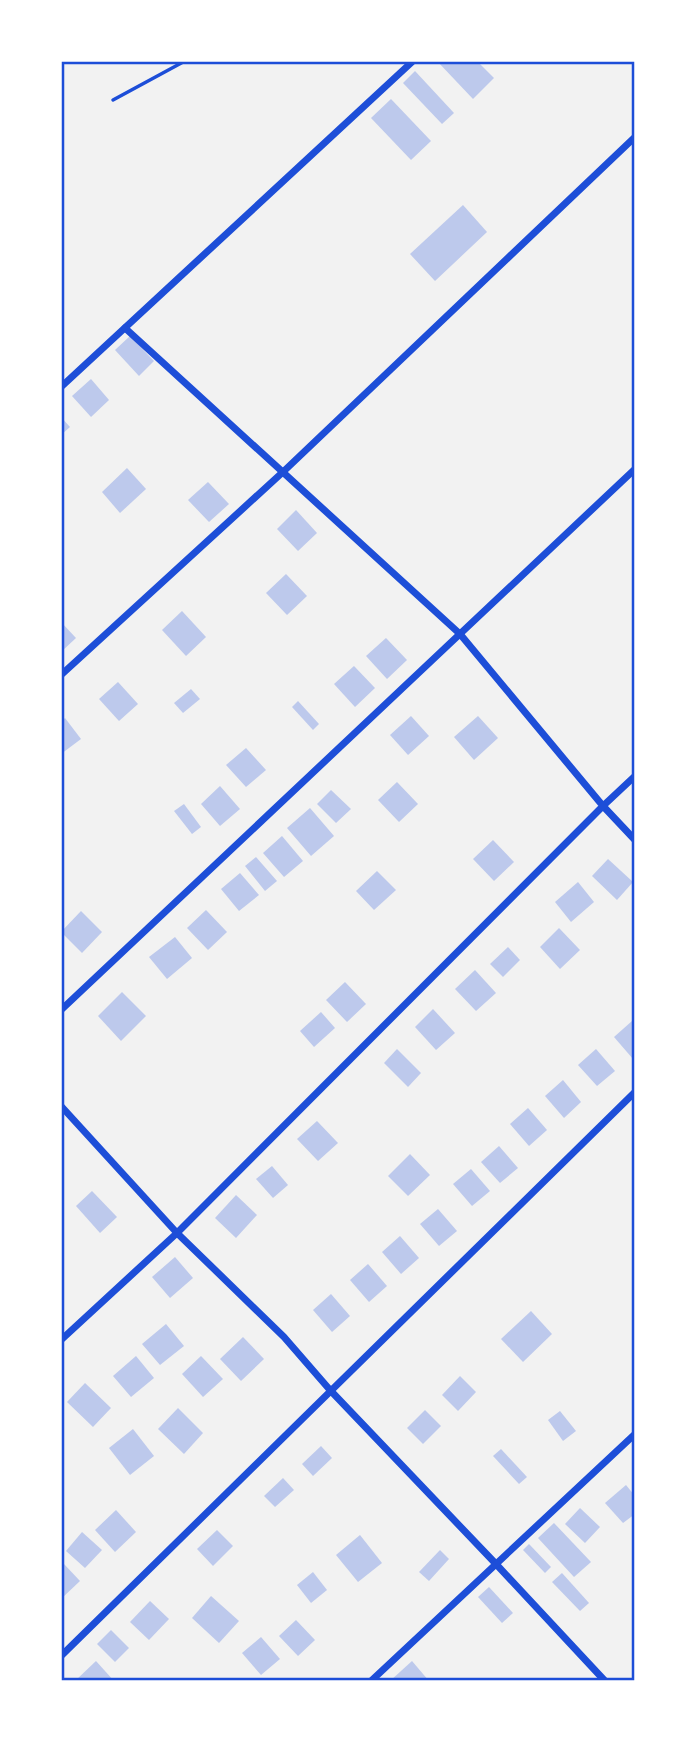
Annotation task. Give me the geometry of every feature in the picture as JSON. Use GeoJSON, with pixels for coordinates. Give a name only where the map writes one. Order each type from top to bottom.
{"type":"FeatureCollection","features":[{"type":"Feature","properties":{"kind":"street"},"geometry":{"type":"LineString","coordinates":[[61,387],[413,61]]}},
{"type":"Feature","properties":{"kind":"street"},"geometry":{"type":"LineString","coordinates":[[61,675],[284,471],[635,137]]}},
{"type":"Feature","properties":{"kind":"street"},"geometry":{"type":"LineString","coordinates":[[125,328],[460,634],[603,806],[635,840]]}},
{"type":"Feature","properties":{"kind":"street"},"geometry":{"type":"LineString","coordinates":[[61,1010],[635,469]]}},
{"type":"Feature","properties":{"kind":"street"},"geometry":{"type":"LineString","coordinates":[[61,1340],[177,1233],[635,776]]}},
{"type":"Feature","properties":{"kind":"street"},"geometry":{"type":"LineString","coordinates":[[61,1656],[635,1092]]}},
{"type":"Feature","properties":{"kind":"street"},"geometry":{"type":"LineString","coordinates":[[61,1106],[177,1233],[285,1337],[330,1391],[605,1681]]}},
{"type":"Feature","properties":{"kind":"street"},"geometry":{"type":"LineString","coordinates":[[371,1681],[635,1434]]}},
{"type":"Feature","properties":{"kind":"lane"},"geometry":{"type":"LineString","coordinates":[[113,100],[185,61]]}},
{"type":"Feature","properties":{"kind":"building"},"geometry":{"type":"Polygon","coordinates":[[[437,61],[477,61],[494,78],[473,99],[437,61]]]}},
{"type":"Feature","properties":{"kind":"building"},"geometry":{"type":"Polygon","coordinates":[[[415,71],[454,113],[442,124],[403,83],[415,71]]]}},
{"type":"Feature","properties":{"kind":"building"},"geometry":{"type":"Polygon","coordinates":[[[391,99],[431,141],[411,160],[371,118],[391,99]]]}},
{"type":"Feature","properties":{"kind":"building"},"geometry":{"type":"Polygon","coordinates":[[[463,205],[487,232],[435,281],[410,254],[463,205]]]}},
{"type":"Feature","properties":{"kind":"building"},"geometry":{"type":"Polygon","coordinates":[[[130,336],[154,361],[139,376],[115,350],[130,336]]]}},
{"type":"Feature","properties":{"kind":"building"},"geometry":{"type":"Polygon","coordinates":[[[91,379],[109,400],[91,417],[72,396],[91,379]]]}},
{"type":"Feature","properties":{"kind":"building"},"geometry":{"type":"Polygon","coordinates":[[[61,417],[70,427],[61,435],[61,417]]]}},
{"type":"Feature","properties":{"kind":"building"},"geometry":{"type":"Polygon","coordinates":[[[127,468],[146,489],[120,513],[102,492],[127,468]]]}},
{"type":"Feature","properties":{"kind":"building"},"geometry":{"type":"Polygon","coordinates":[[[208,482],[229,504],[209,522],[188,500],[208,482]]]}},
{"type":"Feature","properties":{"kind":"building"},"geometry":{"type":"Polygon","coordinates":[[[296,510],[317,533],[298,551],[277,529],[296,510]]]}},
{"type":"Feature","properties":{"kind":"building"},"geometry":{"type":"Polygon","coordinates":[[[286,574],[307,596],[287,615],[266,593],[286,574]]]}},
{"type":"Feature","properties":{"kind":"building"},"geometry":{"type":"Polygon","coordinates":[[[182,611],[206,637],[186,656],[162,630],[182,611]]]}},
{"type":"Feature","properties":{"kind":"building"},"geometry":{"type":"Polygon","coordinates":[[[61,622],[76,638],[61,652],[61,622]]]}},
{"type":"Feature","properties":{"kind":"building"},"geometry":{"type":"Polygon","coordinates":[[[386,638],[407,660],[387,679],[366,656],[386,638]]]}},
{"type":"Feature","properties":{"kind":"building"},"geometry":{"type":"Polygon","coordinates":[[[354,666],[375,688],[355,707],[334,684],[354,666]]]}},
{"type":"Feature","properties":{"kind":"building"},"geometry":{"type":"Polygon","coordinates":[[[118,682],[138,704],[119,721],[99,699],[118,682]]]}},
{"type":"Feature","properties":{"kind":"building"},"geometry":{"type":"Polygon","coordinates":[[[191,689],[200,699],[183,713],[174,703],[191,689]]]}},
{"type":"Feature","properties":{"kind":"building"},"geometry":{"type":"Polygon","coordinates":[[[298,701],[319,724],[313,730],[292,707],[298,701]]]}},
{"type":"Feature","properties":{"kind":"building"},"geometry":{"type":"Polygon","coordinates":[[[411,716],[429,736],[408,755],[390,735],[411,716]]]}},
{"type":"Feature","properties":{"kind":"building"},"geometry":{"type":"Polygon","coordinates":[[[478,716],[498,738],[474,760],[454,737],[478,716]]]}},
{"type":"Feature","properties":{"kind":"building"},"geometry":{"type":"Polygon","coordinates":[[[65,718],[81,739],[61,754],[61,722],[65,718]]]}},
{"type":"Feature","properties":{"kind":"building"},"geometry":{"type":"Polygon","coordinates":[[[246,748],[266,770],[246,787],[226,765],[246,748]]]}},
{"type":"Feature","properties":{"kind":"building"},"geometry":{"type":"Polygon","coordinates":[[[397,782],[418,804],[399,822],[378,800],[397,782]]]}},
{"type":"Feature","properties":{"kind":"building"},"geometry":{"type":"Polygon","coordinates":[[[220,786],[240,809],[220,826],[201,804],[220,786]]]}},
{"type":"Feature","properties":{"kind":"building"},"geometry":{"type":"Polygon","coordinates":[[[331,790],[351,809],[336,823],[317,804],[331,790]]]}},
{"type":"Feature","properties":{"kind":"building"},"geometry":{"type":"Polygon","coordinates":[[[184,804],[201,827],[192,834],[174,811],[184,804]]]}},
{"type":"Feature","properties":{"kind":"building"},"geometry":{"type":"Polygon","coordinates":[[[310,808],[334,836],[311,856],[287,828],[310,808]]]}},
{"type":"Feature","properties":{"kind":"building"},"geometry":{"type":"Polygon","coordinates":[[[282,836],[303,861],[284,877],[263,853],[282,836]]]}},
{"type":"Feature","properties":{"kind":"building"},"geometry":{"type":"Polygon","coordinates":[[[493,840],[514,862],[494,881],[473,859],[493,840]]]}},
{"type":"Feature","properties":{"kind":"building"},"geometry":{"type":"Polygon","coordinates":[[[256,857],[277,881],[265,891],[245,866],[256,857]]]}},
{"type":"Feature","properties":{"kind":"building"},"geometry":{"type":"Polygon","coordinates":[[[608,859],[633,882],[617,900],[592,876],[608,859]]]}},
{"type":"Feature","properties":{"kind":"building"},"geometry":{"type":"Polygon","coordinates":[[[377,871],[396,890],[374,910],[356,891],[377,871]]]}},
{"type":"Feature","properties":{"kind":"building"},"geometry":{"type":"Polygon","coordinates":[[[240,873],[259,895],[239,911],[221,889],[240,873]]]}},
{"type":"Feature","properties":{"kind":"building"},"geometry":{"type":"Polygon","coordinates":[[[578,882],[594,902],[571,922],[555,902],[578,882]]]}},
{"type":"Feature","properties":{"kind":"building"},"geometry":{"type":"Polygon","coordinates":[[[206,910],[227,932],[208,950],[187,928],[206,910]]]}},
{"type":"Feature","properties":{"kind":"building"},"geometry":{"type":"Polygon","coordinates":[[[81,911],[102,932],[82,953],[61,932],[81,911]]]}},
{"type":"Feature","properties":{"kind":"building"},"geometry":{"type":"Polygon","coordinates":[[[559,928],[580,950],[560,969],[540,947],[559,928]]]}},
{"type":"Feature","properties":{"kind":"building"},"geometry":{"type":"Polygon","coordinates":[[[175,937],[192,958],[167,979],[149,957],[175,937]]]}},
{"type":"Feature","properties":{"kind":"building"},"geometry":{"type":"Polygon","coordinates":[[[508,947],[520,960],[503,977],[490,964],[508,947]]]}},
{"type":"Feature","properties":{"kind":"building"},"geometry":{"type":"Polygon","coordinates":[[[475,970],[496,993],[476,1011],[455,989],[475,970]]]}},
{"type":"Feature","properties":{"kind":"building"},"geometry":{"type":"Polygon","coordinates":[[[345,982],[366,1004],[347,1022],[326,1000],[345,982]]]}},
{"type":"Feature","properties":{"kind":"building"},"geometry":{"type":"Polygon","coordinates":[[[122,992],[146,1016],[121,1041],[98,1016],[122,992]]]}},
{"type":"Feature","properties":{"kind":"building"},"geometry":{"type":"Polygon","coordinates":[[[433,1009],[455,1033],[436,1050],[415,1027],[433,1009]]]}},
{"type":"Feature","properties":{"kind":"building"},"geometry":{"type":"Polygon","coordinates":[[[321,1012],[335,1028],[314,1047],[300,1031],[321,1012]]]}},
{"type":"Feature","properties":{"kind":"building"},"geometry":{"type":"Polygon","coordinates":[[[632,1021],[635,1024],[633,1059],[614,1037],[632,1021]]]}},
{"type":"Feature","properties":{"kind":"building"},"geometry":{"type":"Polygon","coordinates":[[[397,1049],[421,1073],[408,1087],[384,1063],[397,1049]]]}},
{"type":"Feature","properties":{"kind":"building"},"geometry":{"type":"Polygon","coordinates":[[[596,1049],[615,1071],[597,1086],[578,1065],[596,1049]]]}},
{"type":"Feature","properties":{"kind":"building"},"geometry":{"type":"Polygon","coordinates":[[[563,1080],[581,1102],[564,1118],[545,1096],[563,1080]]]}},
{"type":"Feature","properties":{"kind":"building"},"geometry":{"type":"Polygon","coordinates":[[[528,1108],[547,1130],[529,1146],[510,1124],[528,1108]]]}},
{"type":"Feature","properties":{"kind":"building"},"geometry":{"type":"Polygon","coordinates":[[[317,1121],[338,1143],[318,1161],[297,1139],[317,1121]]]}},
{"type":"Feature","properties":{"kind":"building"},"geometry":{"type":"Polygon","coordinates":[[[499,1146],[518,1168],[500,1183],[481,1162],[499,1146]]]}},
{"type":"Feature","properties":{"kind":"building"},"geometry":{"type":"Polygon","coordinates":[[[410,1154],[430,1175],[408,1196],[388,1176],[410,1154]]]}},
{"type":"Feature","properties":{"kind":"building"},"geometry":{"type":"Polygon","coordinates":[[[272,1166],[288,1185],[273,1198],[256,1179],[272,1166]]]}},
{"type":"Feature","properties":{"kind":"building"},"geometry":{"type":"Polygon","coordinates":[[[471,1169],[490,1191],[472,1206],[453,1184],[471,1169]]]}},
{"type":"Feature","properties":{"kind":"building"},"geometry":{"type":"Polygon","coordinates":[[[92,1191],[117,1217],[100,1233],[76,1206],[92,1191]]]}},
{"type":"Feature","properties":{"kind":"building"},"geometry":{"type":"Polygon","coordinates":[[[236,1195],[257,1215],[236,1238],[215,1218],[236,1195]]]}},
{"type":"Feature","properties":{"kind":"building"},"geometry":{"type":"Polygon","coordinates":[[[438,1209],[457,1231],[439,1246],[420,1224],[438,1209]]]}},
{"type":"Feature","properties":{"kind":"building"},"geometry":{"type":"Polygon","coordinates":[[[400,1236],[419,1258],[401,1274],[382,1252],[400,1236]]]}},
{"type":"Feature","properties":{"kind":"building"},"geometry":{"type":"Polygon","coordinates":[[[175,1257],[193,1278],[170,1298],[152,1277],[175,1257]]]}},
{"type":"Feature","properties":{"kind":"building"},"geometry":{"type":"Polygon","coordinates":[[[368,1264],[387,1286],[369,1302],[350,1280],[368,1264]]]}},
{"type":"Feature","properties":{"kind":"building"},"geometry":{"type":"Polygon","coordinates":[[[331,1294],[350,1316],[332,1332],[313,1310],[331,1294]]]}},
{"type":"Feature","properties":{"kind":"building"},"geometry":{"type":"Polygon","coordinates":[[[531,1311],[552,1334],[523,1362],[501,1339],[531,1311]]]}},
{"type":"Feature","properties":{"kind":"building"},"geometry":{"type":"Polygon","coordinates":[[[166,1324],[184,1346],[160,1365],[142,1344],[166,1324]]]}},
{"type":"Feature","properties":{"kind":"building"},"geometry":{"type":"Polygon","coordinates":[[[243,1337],[264,1359],[241,1381],[220,1359],[243,1337]]]}},
{"type":"Feature","properties":{"kind":"building"},"geometry":{"type":"Polygon","coordinates":[[[136,1356],[154,1378],[131,1397],[113,1376],[136,1356]]]}},
{"type":"Feature","properties":{"kind":"building"},"geometry":{"type":"Polygon","coordinates":[[[201,1356],[223,1379],[203,1397],[182,1374],[201,1356]]]}},
{"type":"Feature","properties":{"kind":"building"},"geometry":{"type":"Polygon","coordinates":[[[460,1376],[476,1392],[458,1411],[442,1395],[460,1376]]]}},
{"type":"Feature","properties":{"kind":"building"},"geometry":{"type":"Polygon","coordinates":[[[85,1383],[111,1408],[93,1427],[67,1402],[85,1383]]]}},
{"type":"Feature","properties":{"kind":"building"},"geometry":{"type":"Polygon","coordinates":[[[178,1408],[203,1433],[184,1454],[158,1429],[178,1408]]]}},
{"type":"Feature","properties":{"kind":"building"},"geometry":{"type":"Polygon","coordinates":[[[425,1410],[441,1426],[423,1444],[407,1428],[425,1410]]]}},
{"type":"Feature","properties":{"kind":"building"},"geometry":{"type":"Polygon","coordinates":[[[560,1411],[576,1431],[563,1441],[548,1420],[560,1411]]]}},
{"type":"Feature","properties":{"kind":"building"},"geometry":{"type":"Polygon","coordinates":[[[133,1429],[154,1456],[130,1475],[109,1448],[133,1429]]]}},
{"type":"Feature","properties":{"kind":"building"},"geometry":{"type":"Polygon","coordinates":[[[321,1446],[332,1458],[313,1476],[302,1464],[321,1446]]]}},
{"type":"Feature","properties":{"kind":"building"},"geometry":{"type":"Polygon","coordinates":[[[501,1449],[527,1477],[519,1484],[493,1456],[501,1449]]]}},
{"type":"Feature","properties":{"kind":"building"},"geometry":{"type":"Polygon","coordinates":[[[283,1478],[294,1490],[275,1507],[264,1496],[283,1478]]]}},
{"type":"Feature","properties":{"kind":"building"},"geometry":{"type":"Polygon","coordinates":[[[626,1485],[635,1496],[635,1514],[623,1523],[605,1503],[626,1485]]]}},
{"type":"Feature","properties":{"kind":"building"},"geometry":{"type":"Polygon","coordinates":[[[580,1508],[600,1527],[585,1543],[565,1524],[580,1508]]]}},
{"type":"Feature","properties":{"kind":"building"},"geometry":{"type":"Polygon","coordinates":[[[116,1510],[136,1532],[115,1552],[95,1530],[116,1510]]]}},
{"type":"Feature","properties":{"kind":"building"},"geometry":{"type":"Polygon","coordinates":[[[554,1523],[591,1562],[574,1577],[538,1538],[554,1523]]]}},
{"type":"Feature","properties":{"kind":"building"},"geometry":{"type":"Polygon","coordinates":[[[217,1530],[233,1546],[213,1566],[197,1549],[217,1530]]]}},
{"type":"Feature","properties":{"kind":"building"},"geometry":{"type":"Polygon","coordinates":[[[82,1532],[102,1550],[85,1568],[66,1551],[82,1532]]]}},
{"type":"Feature","properties":{"kind":"building"},"geometry":{"type":"Polygon","coordinates":[[[360,1535],[382,1563],[358,1582],[336,1555],[360,1535]]]}},
{"type":"Feature","properties":{"kind":"building"},"geometry":{"type":"Polygon","coordinates":[[[529,1544],[551,1567],[545,1573],[523,1550],[529,1544]]]}},
{"type":"Feature","properties":{"kind":"building"},"geometry":{"type":"Polygon","coordinates":[[[440,1550],[449,1559],[429,1581],[419,1572],[440,1550]]]}},
{"type":"Feature","properties":{"kind":"building"},"geometry":{"type":"Polygon","coordinates":[[[64,1564],[80,1581],[61,1599],[61,1567],[64,1564]]]}},
{"type":"Feature","properties":{"kind":"building"},"geometry":{"type":"Polygon","coordinates":[[[313,1572],[327,1590],[311,1603],[297,1585],[313,1572]]]}},
{"type":"Feature","properties":{"kind":"building"},"geometry":{"type":"Polygon","coordinates":[[[562,1573],[589,1603],[580,1611],[552,1582],[562,1573]]]}},
{"type":"Feature","properties":{"kind":"building"},"geometry":{"type":"Polygon","coordinates":[[[489,1587],[513,1613],[502,1623],[478,1597],[489,1587]]]}},
{"type":"Feature","properties":{"kind":"building"},"geometry":{"type":"Polygon","coordinates":[[[211,1596],[239,1621],[219,1643],[192,1618],[211,1596]]]}},
{"type":"Feature","properties":{"kind":"building"},"geometry":{"type":"Polygon","coordinates":[[[150,1601],[169,1619],[149,1640],[130,1622],[150,1601]]]}},
{"type":"Feature","properties":{"kind":"building"},"geometry":{"type":"Polygon","coordinates":[[[296,1620],[315,1640],[298,1656],[279,1636],[296,1620]]]}},
{"type":"Feature","properties":{"kind":"building"},"geometry":{"type":"Polygon","coordinates":[[[111,1630],[129,1648],[115,1662],[97,1644],[111,1630]]]}},
{"type":"Feature","properties":{"kind":"building"},"geometry":{"type":"Polygon","coordinates":[[[261,1637],[280,1659],[261,1675],[242,1653],[261,1637]]]}},
{"type":"Feature","properties":{"kind":"building"},"geometry":{"type":"Polygon","coordinates":[[[96,1661],[114,1681],[75,1681],[96,1661]]]}},
{"type":"Feature","properties":{"kind":"building"},"geometry":{"type":"Polygon","coordinates":[[[412,1661],[429,1681],[390,1681],[412,1661]]]}}]}
